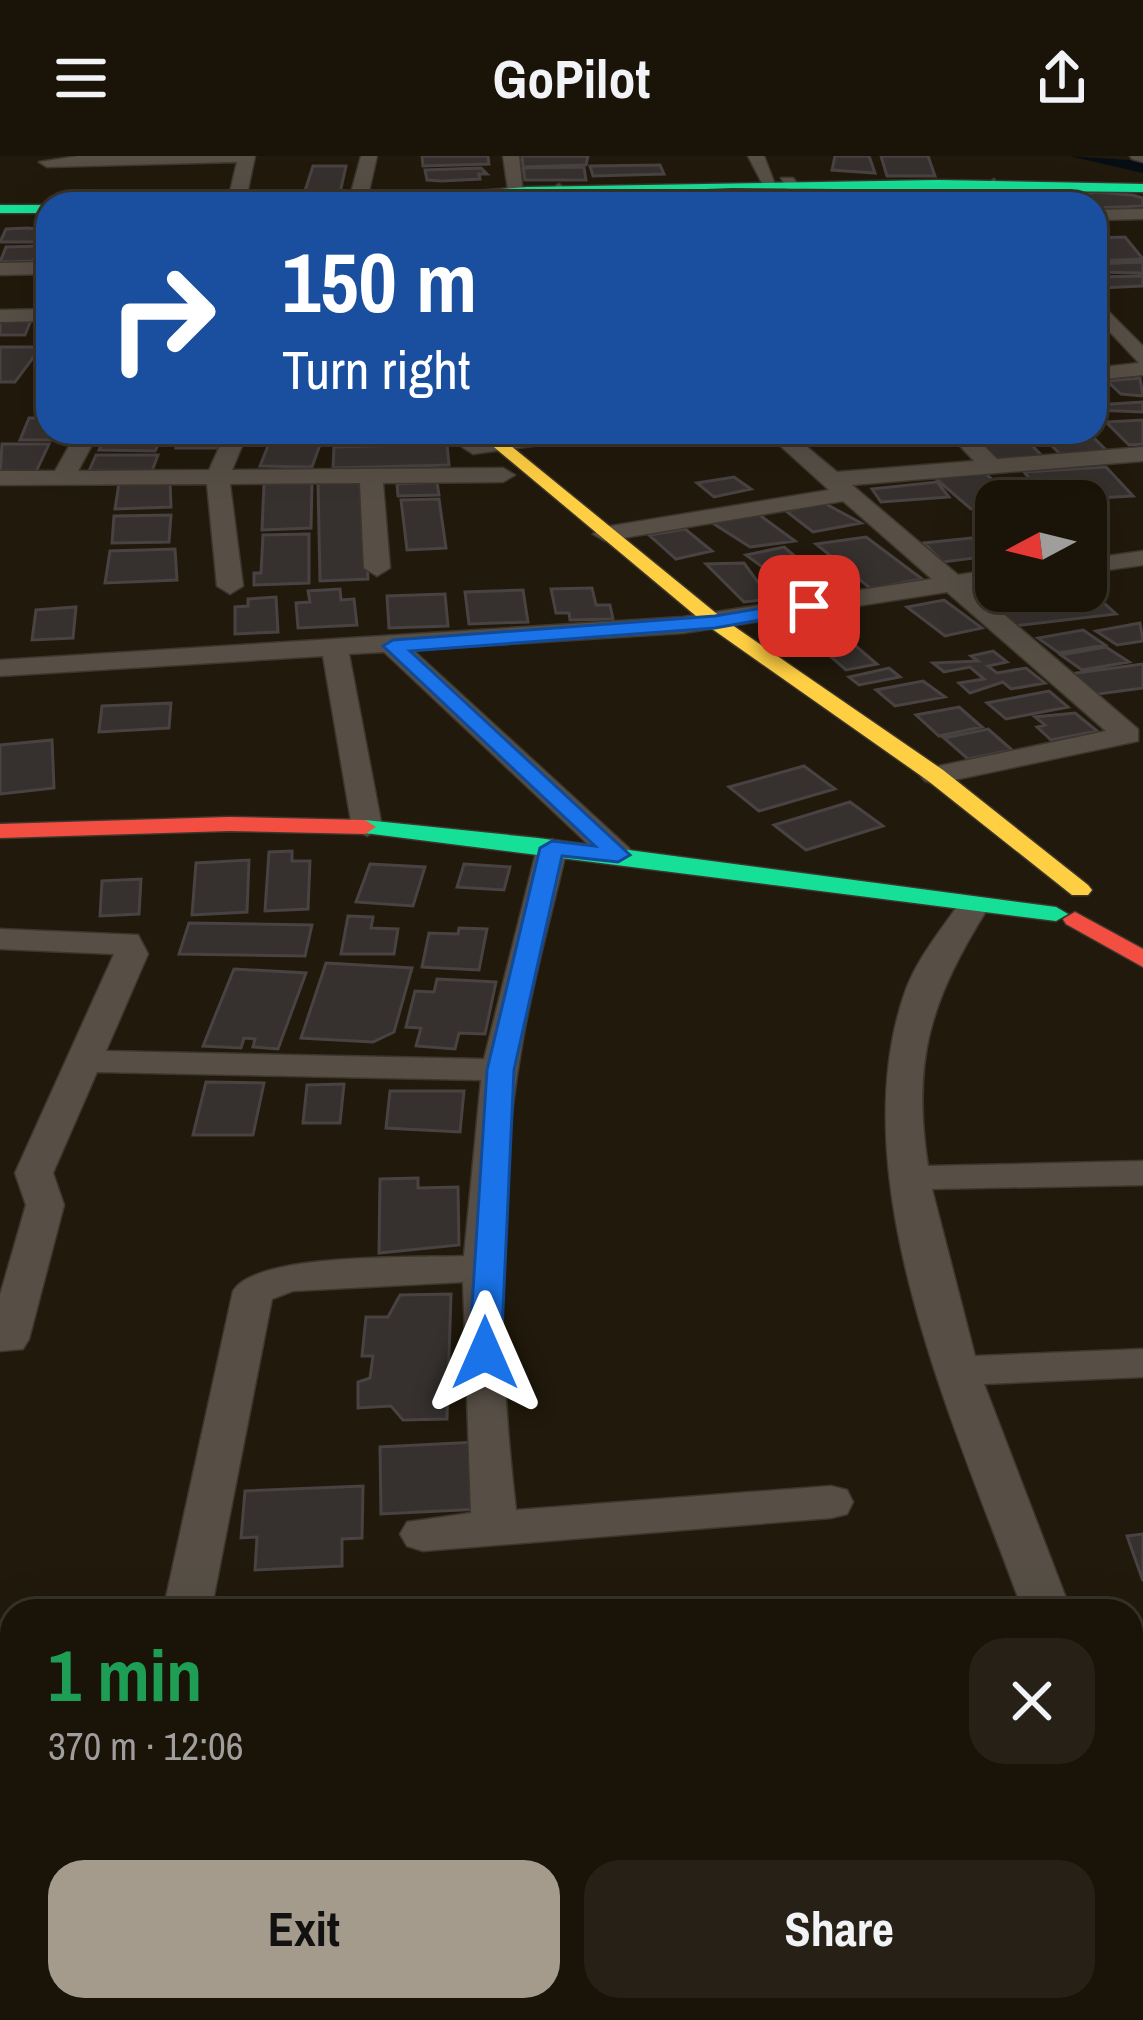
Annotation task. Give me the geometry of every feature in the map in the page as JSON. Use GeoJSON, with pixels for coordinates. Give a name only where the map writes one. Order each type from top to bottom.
{"type":"FeatureCollection","features":[{"type":"Feature","properties":{"kind":"street"},"geometry":{"type":"LineString","coordinates":[[47,162],[247,156],[239,192]]}},
{"type":"Feature","properties":{"kind":"street"},"geometry":{"type":"LineString","coordinates":[[369,156],[372,192]]}},
{"type":"Feature","properties":{"kind":"street"},"geometry":{"type":"LineString","coordinates":[[512,156],[517,190]]}},
{"type":"Feature","properties":{"kind":"street"},"geometry":{"type":"LineString","coordinates":[[756,156],[788,189]]}},
{"type":"Feature","properties":{"kind":"street"},"geometry":{"type":"LineString","coordinates":[[694,192],[1143,189]]}},
{"type":"Feature","properties":{"kind":"street"},"geometry":{"type":"LineString","coordinates":[[491,192],[534,192]]}},
{"type":"Feature","properties":{"kind":"street"},"geometry":{"type":"LineString","coordinates":[[0,209],[36,209]]}},
{"type":"Feature","properties":{"kind":"street"},"geometry":{"type":"LineString","coordinates":[[1107,215],[1143,214]]}},
{"type":"Feature","properties":{"kind":"street"},"geometry":{"type":"LineString","coordinates":[[0,269],[36,268]]}},
{"type":"Feature","properties":{"kind":"street"},"geometry":{"type":"LineString","coordinates":[[0,316],[36,315]]}},
{"type":"Feature","properties":{"kind":"street"},"geometry":{"type":"LineString","coordinates":[[1107,318],[1143,358]]}},
{"type":"Feature","properties":{"kind":"street"},"geometry":{"type":"LineString","coordinates":[[1107,373],[1143,369]]}},
{"type":"Feature","properties":{"kind":"street"},"geometry":{"type":"LineString","coordinates":[[1107,436],[1133,454],[1143,474]]}},
{"type":"Feature","properties":{"kind":"street"},"geometry":{"type":"LineString","coordinates":[[64,476],[81,444]]}},
{"type":"Feature","properties":{"kind":"street"},"geometry":{"type":"LineString","coordinates":[[230,586],[218,476],[232,444]]}},
{"type":"Feature","properties":{"kind":"street"},"geometry":{"type":"LineString","coordinates":[[481,444],[503,475],[683,625],[979,824],[1096,896],[1103,910],[1143,937]]}},
{"type":"Feature","properties":{"kind":"street"},"geometry":{"type":"LineString","coordinates":[[485,444],[715,622],[935,775],[1059,910],[1143,960]]}},
{"type":"Feature","properties":{"kind":"street"},"geometry":{"type":"LineString","coordinates":[[790,444],[1136,740]]}},
{"type":"Feature","properties":{"kind":"street"},"geometry":{"type":"LineString","coordinates":[[970,444],[991,466]]}},
{"type":"Feature","properties":{"kind":"street"},"geometry":{"type":"LineString","coordinates":[[605,534],[838,487],[991,466],[1133,454]]}},
{"type":"Feature","properties":{"kind":"street"},"geometry":{"type":"LineString","coordinates":[[0,478],[503,475]]}},
{"type":"Feature","properties":{"kind":"street"},"geometry":{"type":"LineString","coordinates":[[370,476],[377,568]]}},
{"type":"Feature","properties":{"kind":"street"},"geometry":{"type":"LineString","coordinates":[[1107,563],[1143,558]]}},
{"type":"Feature","properties":{"kind":"street"},"geometry":{"type":"LineString","coordinates":[[0,668],[683,625],[975,580]]}},
{"type":"Feature","properties":{"kind":"street"},"geometry":{"type":"LineString","coordinates":[[393,646],[618,855]]}},
{"type":"Feature","properties":{"kind":"street"},"geometry":{"type":"LineString","coordinates":[[335,650],[367,827]]}},
{"type":"Feature","properties":{"kind":"street"},"geometry":{"type":"LineString","coordinates":[[935,775],[1136,740]]}},
{"type":"Feature","properties":{"kind":"street"},"geometry":{"type":"LineString","coordinates":[[0,831],[367,827],[618,855],[972,908],[1103,910]]}},
{"type":"Feature","properties":{"kind":"street"},"geometry":{"type":"LineString","coordinates":[[495,1528],[484,1438],[486,1268],[500,1070],[552,848]]}},
{"type":"Feature","properties":{"kind":"street"},"geometry":{"type":"LineString","coordinates":[[1059,910],[1080,890]]}},
{"type":"Feature","properties":{"kind":"street"},"geometry":{"type":"LineString","coordinates":[[972,908],[931,974],[914,1018],[905,1076],[910,1178],[924,1247],[962,1371],[1043,1599]]}},
{"type":"Feature","properties":{"kind":"street"},"geometry":{"type":"LineString","coordinates":[[0,939],[116,940],[131,947],[34,1173],[45,1205],[8,1339]]}},
{"type":"Feature","properties":{"kind":"street"},"geometry":{"type":"LineString","coordinates":[[82,1061],[500,1070]]}},
{"type":"Feature","properties":{"kind":"street"},"geometry":{"type":"LineString","coordinates":[[910,1178],[1143,1173]]}},
{"type":"Feature","properties":{"kind":"street"},"geometry":{"type":"LineString","coordinates":[[189,1599],[253,1291],[288,1277],[486,1268]]}},
{"type":"Feature","properties":{"kind":"street"},"geometry":{"type":"LineString","coordinates":[[962,1371],[1143,1363]]}},
{"type":"Feature","properties":{"kind":"street"},"geometry":{"type":"LineString","coordinates":[[423,1534],[831,1502]]}},
{"type":"Feature","properties":{"kind":"building"},"geometry":{"type":"Polygon","coordinates":[[[422,156],[488,156],[489,164],[423,166],[422,156]]]}},
{"type":"Feature","properties":{"kind":"building"},"geometry":{"type":"Polygon","coordinates":[[[522,156],[588,156],[586,165],[523,167],[522,156]]]}},
{"type":"Feature","properties":{"kind":"building"},"geometry":{"type":"Polygon","coordinates":[[[835,156],[869,156],[875,173],[832,170],[835,156]]]}},
{"type":"Feature","properties":{"kind":"building"},"geometry":{"type":"Polygon","coordinates":[[[881,156],[928,156],[935,176],[887,176],[881,156]]]}},
{"type":"Feature","properties":{"kind":"building"},"geometry":{"type":"Polygon","coordinates":[[[660,165],[664,174],[593,176],[590,166],[660,165]]]}},
{"type":"Feature","properties":{"kind":"building"},"geometry":{"type":"Polygon","coordinates":[[[313,166],[346,166],[340,192],[305,192],[313,166]]]}},
{"type":"Feature","properties":{"kind":"building"},"geometry":{"type":"Polygon","coordinates":[[[584,167],[586,180],[525,180],[523,168],[584,167]]]}},
{"type":"Feature","properties":{"kind":"building"},"geometry":{"type":"Polygon","coordinates":[[[481,168],[487,174],[479,174],[480,179],[442,181],[427,180],[425,170],[481,168]]]}},
{"type":"Feature","properties":{"kind":"building"},"geometry":{"type":"Polygon","coordinates":[[[801,189],[850,192],[803,192],[801,189]]]}},
{"type":"Feature","properties":{"kind":"building"},"geometry":{"type":"Polygon","coordinates":[[[1107,193],[1143,198],[1143,206],[1107,208],[1107,193]]]}},
{"type":"Feature","properties":{"kind":"building"},"geometry":{"type":"Polygon","coordinates":[[[6,229],[36,229],[36,242],[0,242],[6,229]]]}},
{"type":"Feature","properties":{"kind":"building"},"geometry":{"type":"Polygon","coordinates":[[[1125,237],[1143,259],[1107,260],[1107,238],[1125,237]]]}},
{"type":"Feature","properties":{"kind":"building"},"geometry":{"type":"Polygon","coordinates":[[[36,246],[36,254],[33,261],[0,262],[6,247],[36,246]]]}},
{"type":"Feature","properties":{"kind":"building"},"geometry":{"type":"Polygon","coordinates":[[[1143,262],[1143,273],[1107,272],[1107,264],[1143,262]]]}},
{"type":"Feature","properties":{"kind":"building"},"geometry":{"type":"Polygon","coordinates":[[[1143,276],[1143,286],[1107,288],[1107,277],[1143,276]]]}},
{"type":"Feature","properties":{"kind":"building"},"geometry":{"type":"Polygon","coordinates":[[[0,320],[31,320],[25,335],[0,335],[0,320]]]}},
{"type":"Feature","properties":{"kind":"building"},"geometry":{"type":"Polygon","coordinates":[[[0,347],[36,347],[15,382],[0,382],[0,347]]]}},
{"type":"Feature","properties":{"kind":"building"},"geometry":{"type":"Polygon","coordinates":[[[1140,378],[1143,396],[1121,394],[1107,381],[1140,378]]]}},
{"type":"Feature","properties":{"kind":"building"},"geometry":{"type":"Polygon","coordinates":[[[1143,402],[1143,412],[1107,410],[1107,404],[1143,402]]]}},
{"type":"Feature","properties":{"kind":"building"},"geometry":{"type":"Polygon","coordinates":[[[29,418],[36,418],[36,440],[20,440],[29,418]]]}},
{"type":"Feature","properties":{"kind":"building"},"geometry":{"type":"Polygon","coordinates":[[[1143,420],[1143,444],[1129,445],[1107,422],[1143,420]]]}},
{"type":"Feature","properties":{"kind":"building"},"geometry":{"type":"Polygon","coordinates":[[[2,444],[49,444],[35,474],[0,474],[2,444]]]}},
{"type":"Feature","properties":{"kind":"building"},"geometry":{"type":"Polygon","coordinates":[[[102,444],[159,444],[155,451],[99,450],[102,444]]]}},
{"type":"Feature","properties":{"kind":"building"},"geometry":{"type":"Polygon","coordinates":[[[178,444],[226,444],[225,448],[176,448],[178,444]]]}},
{"type":"Feature","properties":{"kind":"building"},"geometry":{"type":"Polygon","coordinates":[[[269,444],[320,444],[312,467],[260,466],[269,444]]]}},
{"type":"Feature","properties":{"kind":"building"},"geometry":{"type":"Polygon","coordinates":[[[447,444],[449,465],[333,468],[334,447],[447,444]]]}},
{"type":"Feature","properties":{"kind":"building"},"geometry":{"type":"Polygon","coordinates":[[[981,444],[1031,444],[1044,458],[996,461],[981,444]]]}},
{"type":"Feature","properties":{"kind":"building"},"geometry":{"type":"Polygon","coordinates":[[[1050,444],[1100,444],[1107,451],[1060,454],[1050,444]]]}},
{"type":"Feature","properties":{"kind":"building"},"geometry":{"type":"Polygon","coordinates":[[[96,455],[158,455],[152,471],[89,471],[96,455]]]}},
{"type":"Feature","properties":{"kind":"building"},"geometry":{"type":"Polygon","coordinates":[[[1106,467],[1133,496],[1107,498],[1107,480],[1031,480],[1024,472],[1106,467]]]}},
{"type":"Feature","properties":{"kind":"building"},"geometry":{"type":"Polygon","coordinates":[[[983,472],[993,480],[975,480],[975,508],[971,509],[935,478],[983,472]]]}},
{"type":"Feature","properties":{"kind":"building"},"geometry":{"type":"Polygon","coordinates":[[[734,477],[751,489],[714,497],[697,483],[734,477]]]}},
{"type":"Feature","properties":{"kind":"building"},"geometry":{"type":"Polygon","coordinates":[[[362,480],[368,579],[320,581],[318,482],[362,480]]]}},
{"type":"Feature","properties":{"kind":"building"},"geometry":{"type":"Polygon","coordinates":[[[170,481],[171,507],[115,509],[119,483],[170,481]]]}},
{"type":"Feature","properties":{"kind":"building"},"geometry":{"type":"Polygon","coordinates":[[[312,482],[311,528],[262,530],[264,484],[312,482]]]}},
{"type":"Feature","properties":{"kind":"building"},"geometry":{"type":"Polygon","coordinates":[[[437,482],[439,495],[398,496],[397,484],[437,482]]]}},
{"type":"Feature","properties":{"kind":"building"},"geometry":{"type":"Polygon","coordinates":[[[937,482],[949,497],[881,502],[872,489],[937,482]]]}},
{"type":"Feature","properties":{"kind":"building"},"geometry":{"type":"Polygon","coordinates":[[[439,499],[446,548],[407,550],[401,500],[439,499]]]}},
{"type":"Feature","properties":{"kind":"building"},"geometry":{"type":"Polygon","coordinates":[[[824,503],[861,523],[813,532],[786,511],[824,503]]]}},
{"type":"Feature","properties":{"kind":"building"},"geometry":{"type":"Polygon","coordinates":[[[758,514],[795,541],[750,547],[711,522],[758,514]]]}},
{"type":"Feature","properties":{"kind":"building"},"geometry":{"type":"Polygon","coordinates":[[[171,515],[169,542],[112,543],[114,516],[171,515]]]}},
{"type":"Feature","properties":{"kind":"building"},"geometry":{"type":"Polygon","coordinates":[[[685,529],[712,551],[676,559],[649,535],[685,529]]]}},
{"type":"Feature","properties":{"kind":"building"},"geometry":{"type":"Polygon","coordinates":[[[309,534],[309,583],[254,585],[254,573],[261,573],[263,535],[309,534]]]}},
{"type":"Feature","properties":{"kind":"building"},"geometry":{"type":"Polygon","coordinates":[[[866,537],[922,579],[871,589],[816,544],[866,537]]]}},
{"type":"Feature","properties":{"kind":"building"},"geometry":{"type":"Polygon","coordinates":[[[971,538],[975,558],[943,562],[924,543],[971,538]]]}},
{"type":"Feature","properties":{"kind":"building"},"geometry":{"type":"Polygon","coordinates":[[[784,547],[825,582],[791,588],[746,555],[784,547]]]}},
{"type":"Feature","properties":{"kind":"building"},"geometry":{"type":"Polygon","coordinates":[[[175,549],[177,580],[105,583],[110,551],[175,549]]]}},
{"type":"Feature","properties":{"kind":"building"},"geometry":{"type":"Polygon","coordinates":[[[744,563],[770,599],[744,602],[706,564],[744,563]]]}},
{"type":"Feature","properties":{"kind":"building"},"geometry":{"type":"Polygon","coordinates":[[[592,588],[596,605],[610,605],[613,619],[570,620],[569,613],[556,613],[551,589],[592,588]]]}},
{"type":"Feature","properties":{"kind":"building"},"geometry":{"type":"Polygon","coordinates":[[[340,589],[341,600],[354,599],[357,625],[298,628],[296,603],[310,602],[308,591],[340,589]]]}},
{"type":"Feature","properties":{"kind":"building"},"geometry":{"type":"Polygon","coordinates":[[[523,590],[528,622],[469,624],[465,592],[523,590]]]}},
{"type":"Feature","properties":{"kind":"building"},"geometry":{"type":"Polygon","coordinates":[[[445,594],[448,626],[389,628],[387,596],[445,594]]]}},
{"type":"Feature","properties":{"kind":"building"},"geometry":{"type":"Polygon","coordinates":[[[276,597],[278,632],[235,634],[235,607],[248,606],[248,599],[276,597]]]}},
{"type":"Feature","properties":{"kind":"building"},"geometry":{"type":"Polygon","coordinates":[[[944,600],[982,628],[945,636],[907,607],[944,600]]]}},
{"type":"Feature","properties":{"kind":"building"},"geometry":{"type":"Polygon","coordinates":[[[1107,606],[1116,614],[1013,626],[999,612],[1107,612],[1107,606]]]}},
{"type":"Feature","properties":{"kind":"building"},"geometry":{"type":"Polygon","coordinates":[[[76,607],[73,638],[32,640],[36,610],[76,607]]]}},
{"type":"Feature","properties":{"kind":"building"},"geometry":{"type":"Polygon","coordinates":[[[1140,623],[1143,641],[1117,645],[1096,631],[1140,623]]]}},
{"type":"Feature","properties":{"kind":"building"},"geometry":{"type":"Polygon","coordinates":[[[830,624],[877,664],[846,670],[800,630],[830,624]]]}},
{"type":"Feature","properties":{"kind":"building"},"geometry":{"type":"Polygon","coordinates":[[[1083,630],[1105,645],[1059,653],[1038,638],[1083,630]]]}},
{"type":"Feature","properties":{"kind":"building"},"geometry":{"type":"Polygon","coordinates":[[[1106,647],[1129,662],[1082,670],[1061,655],[1106,647]]]}},
{"type":"Feature","properties":{"kind":"building"},"geometry":{"type":"Polygon","coordinates":[[[993,651],[1007,662],[988,666],[997,673],[1026,668],[1045,683],[1011,689],[1003,682],[970,693],[959,683],[984,679],[970,667],[944,672],[933,663],[978,661],[971,656],[993,651]]]}},
{"type":"Feature","properties":{"kind":"building"},"geometry":{"type":"Polygon","coordinates":[[[1143,664],[1143,688],[1091,695],[1069,674],[1143,664]]]}},
{"type":"Feature","properties":{"kind":"building"},"geometry":{"type":"Polygon","coordinates":[[[889,668],[900,677],[859,685],[849,677],[889,668]]]}},
{"type":"Feature","properties":{"kind":"building"},"geometry":{"type":"Polygon","coordinates":[[[923,681],[945,697],[895,706],[876,690],[923,681]]]}},
{"type":"Feature","properties":{"kind":"building"},"geometry":{"type":"Polygon","coordinates":[[[1049,691],[1068,707],[1006,719],[987,703],[1049,691]]]}},
{"type":"Feature","properties":{"kind":"building"},"geometry":{"type":"Polygon","coordinates":[[[171,703],[169,728],[99,732],[102,706],[171,703]]]}},
{"type":"Feature","properties":{"kind":"building"},"geometry":{"type":"Polygon","coordinates":[[[959,707],[982,727],[939,736],[916,715],[959,707]]]}},
{"type":"Feature","properties":{"kind":"building"},"geometry":{"type":"Polygon","coordinates":[[[1075,713],[1097,731],[1051,740],[1037,727],[1045,725],[1035,717],[1075,713]]]}},
{"type":"Feature","properties":{"kind":"building"},"geometry":{"type":"Polygon","coordinates":[[[988,729],[1012,750],[968,759],[944,738],[988,729]]]}},
{"type":"Feature","properties":{"kind":"building"},"geometry":{"type":"Polygon","coordinates":[[[52,740],[54,788],[0,794],[0,745],[52,740]]]}},
{"type":"Feature","properties":{"kind":"building"},"geometry":{"type":"Polygon","coordinates":[[[804,766],[835,789],[759,811],[729,787],[804,766]]]}},
{"type":"Feature","properties":{"kind":"building"},"geometry":{"type":"Polygon","coordinates":[[[850,802],[883,826],[806,850],[774,825],[850,802]]]}},
{"type":"Feature","properties":{"kind":"building"},"geometry":{"type":"Polygon","coordinates":[[[292,851],[292,861],[310,861],[308,909],[265,911],[269,852],[292,851]]]}},
{"type":"Feature","properties":{"kind":"building"},"geometry":{"type":"Polygon","coordinates":[[[249,860],[247,912],[192,915],[196,863],[249,860]]]}},
{"type":"Feature","properties":{"kind":"building"},"geometry":{"type":"Polygon","coordinates":[[[370,864],[425,867],[413,906],[356,902],[370,864]]]}},
{"type":"Feature","properties":{"kind":"building"},"geometry":{"type":"Polygon","coordinates":[[[464,864],[510,867],[504,890],[457,887],[464,864]]]}},
{"type":"Feature","properties":{"kind":"building"},"geometry":{"type":"Polygon","coordinates":[[[141,879],[139,914],[100,916],[102,881],[141,879]]]}},
{"type":"Feature","properties":{"kind":"building"},"geometry":{"type":"Polygon","coordinates":[[[348,916],[373,917],[371,928],[398,929],[394,954],[341,954],[348,916]]]}},
{"type":"Feature","properties":{"kind":"building"},"geometry":{"type":"Polygon","coordinates":[[[189,923],[312,925],[305,956],[179,954],[189,923]]]}},
{"type":"Feature","properties":{"kind":"building"},"geometry":{"type":"Polygon","coordinates":[[[459,928],[487,929],[479,970],[422,967],[429,933],[458,934],[459,928]]]}},
{"type":"Feature","properties":{"kind":"building"},"geometry":{"type":"Polygon","coordinates":[[[326,963],[412,968],[394,1032],[373,1042],[301,1038],[326,963]]]}},
{"type":"Feature","properties":{"kind":"building"},"geometry":{"type":"Polygon","coordinates":[[[234,969],[306,973],[278,1049],[253,1047],[255,1039],[244,1038],[241,1048],[203,1046],[234,969]]]}},
{"type":"Feature","properties":{"kind":"building"},"geometry":{"type":"Polygon","coordinates":[[[437,979],[496,982],[485,1034],[459,1033],[455,1049],[416,1046],[421,1028],[406,1027],[415,991],[434,992],[437,979]]]}},
{"type":"Feature","properties":{"kind":"building"},"geometry":{"type":"Polygon","coordinates":[[[206,1082],[264,1083],[253,1135],[193,1135],[206,1082]]]}},
{"type":"Feature","properties":{"kind":"building"},"geometry":{"type":"Polygon","coordinates":[[[344,1084],[340,1123],[303,1123],[307,1085],[344,1084]]]}},
{"type":"Feature","properties":{"kind":"building"},"geometry":{"type":"Polygon","coordinates":[[[390,1091],[464,1091],[460,1132],[386,1128],[390,1091]]]}},
{"type":"Feature","properties":{"kind":"building"},"geometry":{"type":"Polygon","coordinates":[[[418,1178],[418,1188],[458,1187],[459,1245],[379,1253],[380,1179],[418,1178]]]}},
{"type":"Feature","properties":{"kind":"building"},"geometry":{"type":"Polygon","coordinates":[[[451,1294],[447,1419],[403,1420],[391,1406],[358,1408],[358,1382],[370,1378],[373,1356],[362,1356],[366,1317],[388,1317],[400,1295],[451,1294]]]}},
{"type":"Feature","properties":{"kind":"building"},"geometry":{"type":"Polygon","coordinates":[[[476,1442],[480,1509],[381,1514],[380,1447],[476,1442]]]}},
{"type":"Feature","properties":{"kind":"building"},"geometry":{"type":"Polygon","coordinates":[[[363,1486],[362,1538],[342,1539],[342,1566],[255,1570],[257,1537],[241,1538],[245,1491],[363,1486]]]}},
{"type":"Feature","properties":{"kind":"building"},"geometry":{"type":"Polygon","coordinates":[[[1143,1534],[1143,1581],[1127,1536],[1143,1534]]]}},
{"type":"Feature","properties":{"kind":"waterway"},"geometry":{"type":"LineString","coordinates":[[1078,156],[1143,167]]}},
{"type":"Feature","properties":{"kind":"traffic: fast"},"geometry":{"type":"LineString","coordinates":[[493,192],[732,184],[1143,188]]}},
{"type":"Feature","properties":{"kind":"traffic: fast"},"geometry":{"type":"LineString","coordinates":[[0,209],[36,209]]}},
{"type":"Feature","properties":{"kind":"traffic: fast"},"geometry":{"type":"LineString","coordinates":[[365,827],[538,845],[1056,914]]}},
{"type":"Feature","properties":{"kind":"traffic: slow"},"geometry":{"type":"LineString","coordinates":[[499,444],[715,622],[935,775],[1080,890]]}},
{"type":"Feature","properties":{"kind":"traffic: jam"},"geometry":{"type":"LineString","coordinates":[[0,831],[229,824],[365,827]]}},
{"type":"Feature","properties":{"kind":"traffic: jam"},"geometry":{"type":"LineString","coordinates":[[1075,919],[1143,960]]}},
{"type":"Feature","properties":{"kind":"route"},"geometry":{"type":"LineString","coordinates":[[485,1353],[500,1070],[552,848],[618,855],[393,646],[715,622],[809,606]]}}]}
